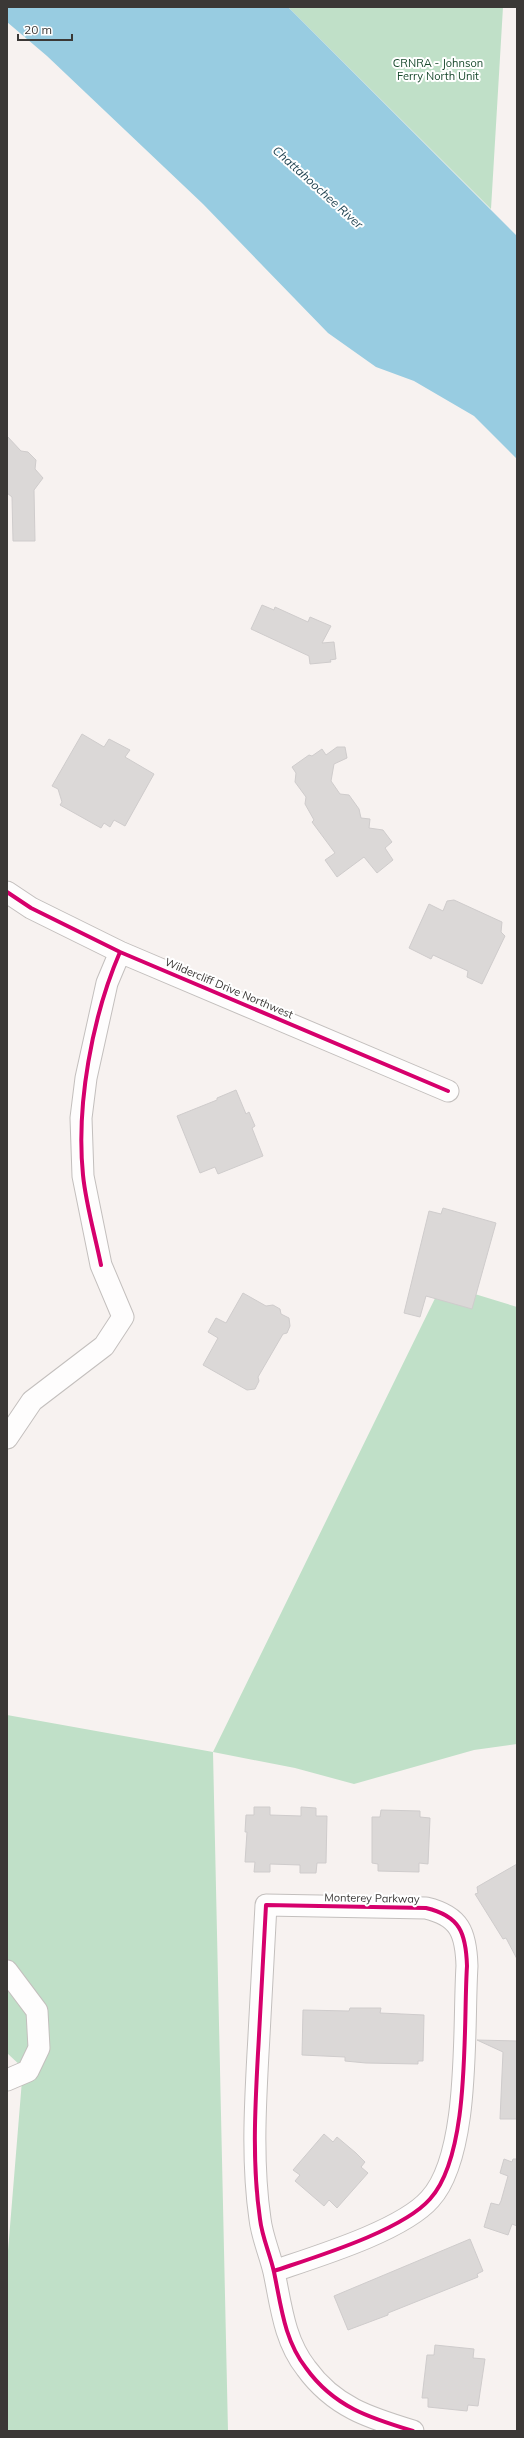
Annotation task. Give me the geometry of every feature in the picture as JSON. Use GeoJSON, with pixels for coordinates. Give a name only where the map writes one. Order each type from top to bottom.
{"type":"FeatureCollection","features":[{"type":"Feature","properties":{"kind":"street","name":"Wildercliff Drive Northwest"},"geometry":{"type":"LineString","coordinates":[[7,892],[32,908],[120,952],[448,1091]]}},
{"type":"Feature","properties":{"kind":"street"},"geometry":{"type":"LineString","coordinates":[[7,1420],[104,1346],[123,1317],[101,1265],[83,1176],[81,1118],[86,1078],[107,984],[120,952]]}},
{"type":"Feature","properties":{"kind":"street"},"geometry":{"type":"LineString","coordinates":[[7,1438],[32,1401]]}},
{"type":"Feature","properties":{"kind":"street","name":"Monterey Parkway"},"geometry":{"type":"LineString","coordinates":[[274,2271],[344,2247],[409,2216],[430,2200],[443,2180],[452,2154],[460,2105],[467,1966],[466,1947],[462,1933],[455,1921],[442,1912],[426,1908],[266,1905],[255,2112],[256,2172],[260,2220],[274,2271],[284,2325],[296,2354],[319,2384],[348,2406],[388,2428],[413,2431]]}},
{"type":"Feature","properties":{"kind":"street"},"geometry":{"type":"LineString","coordinates":[[7,1971],[37,2011],[39,2048],[28,2071],[7,2080]]}},
{"type":"Feature","properties":{"kind":"green space","name":"CRNRA - Johnson Ferry North Unit"},"geometry":{"type":"Polygon","coordinates":[[[288,7],[503,7],[491,209],[288,7]]]}},
{"type":"Feature","properties":{"kind":"green space"},"geometry":{"type":"Polygon","coordinates":[[[442,1284],[517,1307],[517,1744],[474,1750],[354,1784],[295,1768],[213,1752],[442,1284]]]}},
{"type":"Feature","properties":{"kind":"green space"},"geometry":{"type":"Polygon","coordinates":[[[7,1715],[213,1752],[228,2431],[7,2431],[7,2263],[23,2068],[7,2053],[7,1715]]]}},
{"type":"Feature","properties":{"kind":"water","name":"Chattahoochee River"},"geometry":{"type":"Polygon","coordinates":[[[7,7],[288,7],[517,236],[517,459],[474,416],[414,381],[376,367],[328,333],[203,204],[47,56],[7,22],[7,7]]]}},
{"type":"Feature","properties":{"kind":"building"},"geometry":{"type":"Polygon","coordinates":[[[7,436],[21,451],[28,452],[36,460],[35,469],[43,478],[34,490],[35,541],[13,541],[12,497],[7,493],[7,436]]]}},
{"type":"Feature","properties":{"kind":"building"},"geometry":{"type":"Polygon","coordinates":[[[262,605],[274,610],[275,607],[308,622],[310,617],[331,626],[322,643],[334,642],[336,659],[330,660],[331,662],[310,664],[309,656],[251,629],[262,605]]]}},
{"type":"Feature","properties":{"kind":"building"},"geometry":{"type":"Polygon","coordinates":[[[82,734],[104,747],[109,739],[130,750],[125,757],[154,774],[125,826],[114,820],[110,827],[104,823],[101,828],[60,805],[62,802],[58,789],[52,786],[82,734]]]}},
{"type":"Feature","properties":{"kind":"building"},"geometry":{"type":"Polygon","coordinates":[[[337,747],[345,747],[347,758],[334,764],[331,781],[340,794],[349,795],[359,809],[361,818],[370,819],[369,828],[383,830],[392,842],[385,848],[393,860],[377,873],[364,857],[337,877],[325,860],[335,853],[312,822],[314,820],[305,804],[306,797],[295,782],[296,773],[292,767],[309,755],[312,756],[322,749],[326,755],[337,747]]]}},
{"type":"Feature","properties":{"kind":"building"},"geometry":{"type":"Polygon","coordinates":[[[454,900],[502,922],[501,932],[505,936],[482,984],[467,977],[468,971],[433,955],[431,959],[409,948],[429,904],[443,911],[447,901],[454,900]]]}},
{"type":"Feature","properties":{"kind":"building"},"geometry":{"type":"Polygon","coordinates":[[[236,1090],[246,1114],[249,1112],[255,1126],[252,1128],[263,1156],[218,1174],[215,1167],[200,1173],[177,1116],[217,1100],[217,1098],[236,1090]]]}},
{"type":"Feature","properties":{"kind":"building"},"geometry":{"type":"Polygon","coordinates":[[[443,1208],[496,1223],[472,1309],[426,1296],[420,1317],[404,1313],[429,1211],[441,1214],[443,1208]]]}},
{"type":"Feature","properties":{"kind":"building"},"geometry":{"type":"Polygon","coordinates":[[[243,1293],[266,1306],[273,1305],[280,1309],[281,1314],[289,1318],[290,1326],[287,1333],[283,1334],[258,1377],[259,1381],[255,1389],[247,1390],[203,1365],[218,1338],[208,1332],[216,1318],[226,1323],[243,1293]]]}},
{"type":"Feature","properties":{"kind":"building"},"geometry":{"type":"Polygon","coordinates":[[[254,1807],[270,1807],[270,1815],[301,1816],[301,1807],[316,1808],[316,1816],[327,1816],[326,1863],[317,1863],[316,1873],[300,1873],[300,1865],[270,1864],[270,1872],[254,1872],[255,1862],[245,1862],[247,1832],[245,1832],[246,1815],[254,1815],[254,1807]]]}},
{"type":"Feature","properties":{"kind":"building"},"geometry":{"type":"Polygon","coordinates":[[[381,1810],[420,1811],[420,1817],[430,1818],[428,1864],[419,1863],[419,1872],[378,1871],[378,1864],[372,1863],[372,1817],[380,1817],[381,1810]]]}},
{"type":"Feature","properties":{"kind":"building"},"geometry":{"type":"Polygon","coordinates":[[[517,1864],[517,1959],[506,1938],[503,1939],[475,1894],[478,1893],[477,1887],[517,1864]]]}},
{"type":"Feature","properties":{"kind":"building"},"geometry":{"type":"Polygon","coordinates":[[[350,2008],[381,2008],[380,2013],[424,2015],[423,2061],[418,2061],[418,2064],[366,2063],[345,2061],[345,2057],[302,2055],[303,2010],[349,2011],[350,2008]]]}},
{"type":"Feature","properties":{"kind":"building"},"geometry":{"type":"Polygon","coordinates":[[[477,2040],[517,2041],[517,2119],[500,2119],[503,2052],[477,2040]]]}},
{"type":"Feature","properties":{"kind":"building"},"geometry":{"type":"Polygon","coordinates":[[[324,2134],[333,2142],[337,2137],[356,2153],[365,2162],[361,2167],[368,2173],[337,2208],[329,2200],[324,2206],[295,2181],[300,2175],[293,2170],[324,2134]]]}},
{"type":"Feature","properties":{"kind":"building"},"geometry":{"type":"Polygon","coordinates":[[[504,2159],[512,2162],[513,2159],[517,2159],[517,2226],[512,2224],[508,2235],[484,2227],[491,2203],[499,2205],[501,2201],[508,2176],[500,2173],[504,2159]]]}},
{"type":"Feature","properties":{"kind":"building"},"geometry":{"type":"Polygon","coordinates":[[[470,2239],[483,2271],[477,2274],[478,2277],[388,2313],[388,2315],[348,2330],[334,2296],[470,2239]]]}},
{"type":"Feature","properties":{"kind":"building"},"geometry":{"type":"Polygon","coordinates":[[[435,2345],[474,2349],[473,2358],[485,2359],[478,2406],[468,2405],[467,2411],[428,2407],[428,2398],[422,2398],[427,2355],[434,2355],[435,2345]]]}},
{"type":"Feature","properties":{"kind":"cycle path"},"geometry":{"type":"LineString","coordinates":[[7,892],[31,908],[120,952],[448,1091]]}},
{"type":"Feature","properties":{"kind":"cycle path"},"geometry":{"type":"LineString","coordinates":[[101,1265],[84,1186],[81,1148],[82,1120],[84,1091],[94,1033],[101,1004],[120,952]]}},
{"type":"Feature","properties":{"kind":"cycle path"},"geometry":{"type":"LineString","coordinates":[[274,2271],[334,2251],[400,2222],[417,2211],[430,2199],[443,2179],[453,2152],[459,2121],[464,2054],[467,1966],[463,1935],[454,1921],[437,1911],[426,1908],[266,1905],[255,2115],[257,2198],[262,2232],[274,2272],[284,2322],[293,2346],[306,2368],[317,2381],[341,2402],[368,2416],[413,2431]]}}]}
